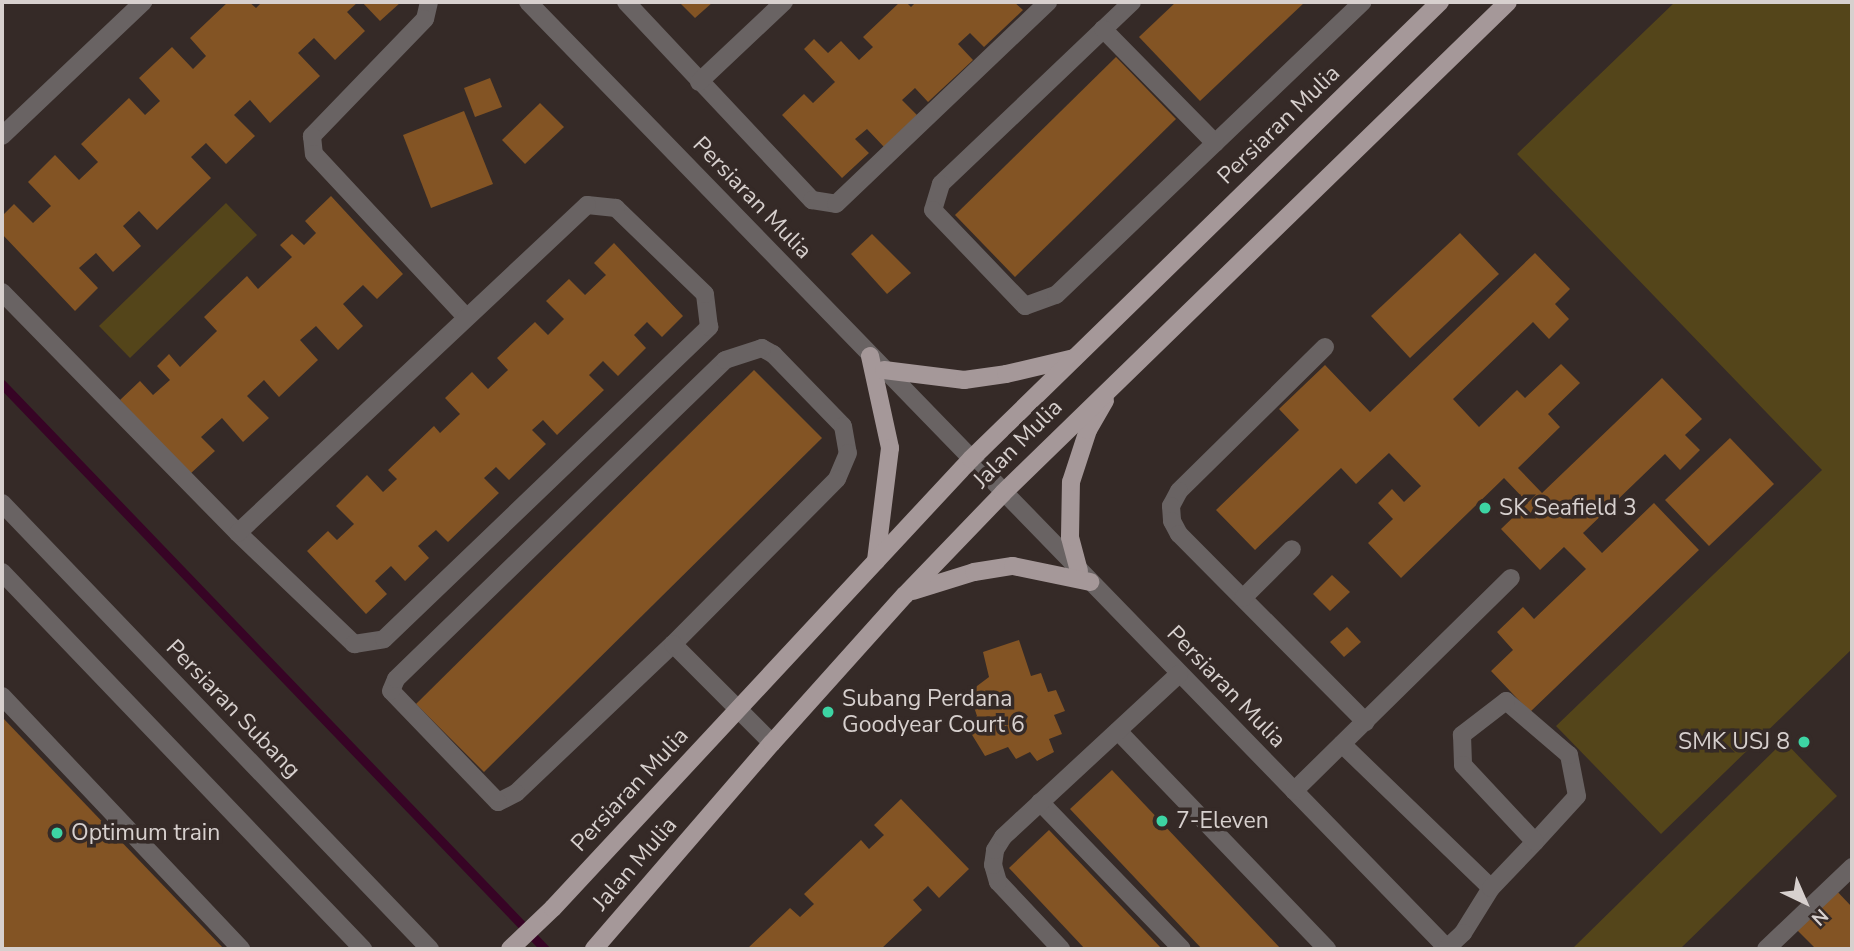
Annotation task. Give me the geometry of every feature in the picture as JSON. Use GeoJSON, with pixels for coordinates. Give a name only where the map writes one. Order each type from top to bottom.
{"type":"FeatureCollection","features":[{"type":"Feature","properties":{"kind":"main road","name":"Persiaran Mulia"},"geometry":{"type":"LineString","coordinates":[[510,949],[553,908],[971,459],[1438,2]]}},
{"type":"Feature","properties":{"kind":"main road","name":"Jalan Mulia"},"geometry":{"type":"LineString","coordinates":[[595,948],[772,743],[905,595],[1003,493],[1508,2]]}},
{"type":"Feature","properties":{"kind":"main road"},"geometry":{"type":"LineString","coordinates":[[870,356],[890,448],[876,561]]}},
{"type":"Feature","properties":{"kind":"main road"},"geometry":{"type":"LineString","coordinates":[[884,370],[964,380],[1006,374],[1075,358]]}},
{"type":"Feature","properties":{"kind":"main road"},"geometry":{"type":"LineString","coordinates":[[905,595],[950,578],[1013,566],[1084,577],[1070,537],[1071,482],[1088,430],[1117,380]]}},
{"type":"Feature","properties":{"kind":"street"},"geometry":{"type":"LineString","coordinates":[[2,136],[144,2]]}},
{"type":"Feature","properties":{"kind":"street"},"geometry":{"type":"LineString","coordinates":[[429,2],[425,19],[312,136],[314,154],[465,316]]}},
{"type":"Feature","properties":{"kind":"street","name":"Persiaran Mulia"},"geometry":{"type":"LineString","coordinates":[[528,2],[1447,949]]}},
{"type":"Feature","properties":{"kind":"street"},"geometry":{"type":"LineString","coordinates":[[626,2],[812,200],[836,204],[1048,2]]}},
{"type":"Feature","properties":{"kind":"street"},"geometry":{"type":"LineString","coordinates":[[699,82],[783,2]]}},
{"type":"Feature","properties":{"kind":"street"},"geometry":{"type":"LineString","coordinates":[[1132,2],[941,184],[933,210],[1025,306],[1056,295],[1363,2]]}},
{"type":"Feature","properties":{"kind":"street"},"geometry":{"type":"LineString","coordinates":[[1103,29],[1215,143]]}},
{"type":"Feature","properties":{"kind":"street"},"geometry":{"type":"LineString","coordinates":[[2,292],[238,533],[354,644],[384,639],[709,327],[705,294],[616,208],[587,205],[465,316],[238,533]]}},
{"type":"Feature","properties":{"kind":"street"},"geometry":{"type":"LineString","coordinates":[[1325,347],[1180,491],[1171,506],[1171,521],[1179,534],[1366,722]]}},
{"type":"Feature","properties":{"kind":"street"},"geometry":{"type":"LineString","coordinates":[[762,348],[773,354],[843,426],[848,453],[837,478],[673,644],[516,793],[498,802],[391,691],[396,679],[725,360],[762,348]]}},
{"type":"Feature","properties":{"kind":"street","name":"Persiaran Subang"},"geometry":{"type":"LineString","coordinates":[[2,503],[429,949]]}},
{"type":"Feature","properties":{"kind":"street"},"geometry":{"type":"LineString","coordinates":[[1243,598],[1292,549]]}},
{"type":"Feature","properties":{"kind":"street"},"geometry":{"type":"LineString","coordinates":[[2,572],[363,949]]}},
{"type":"Feature","properties":{"kind":"street"},"geometry":{"type":"LineString","coordinates":[[1294,792],[1511,579]]}},
{"type":"Feature","properties":{"kind":"street"},"geometry":{"type":"LineString","coordinates":[[673,644],[772,743]]}},
{"type":"Feature","properties":{"kind":"street"},"geometry":{"type":"LineString","coordinates":[[1061,949],[998,882],[993,865],[995,850],[1003,837],[1179,674]]}},
{"type":"Feature","properties":{"kind":"street"},"geometry":{"type":"LineString","coordinates":[[2,696],[242,949]]}},
{"type":"Feature","properties":{"kind":"street"},"geometry":{"type":"LineString","coordinates":[[1447,949],[1463,933],[1491,888],[1535,842],[1577,796],[1569,755],[1506,701],[1462,735],[1463,765],[1535,842]]}},
{"type":"Feature","properties":{"kind":"street"},"geometry":{"type":"LineString","coordinates":[[1118,731],[1323,948]]}},
{"type":"Feature","properties":{"kind":"street"},"geometry":{"type":"LineString","coordinates":[[1342,744],[1491,888]]}},
{"type":"Feature","properties":{"kind":"street"},"geometry":{"type":"LineString","coordinates":[[1040,802],[1181,949]]}},
{"type":"Feature","properties":{"kind":"street"},"geometry":{"type":"LineString","coordinates":[[1766,949],[1852,867]]}},
{"type":"Feature","properties":{"kind":"shaded area"},"geometry":{"type":"Polygon","coordinates":[[[1675,2],[1852,2],[1852,649],[1661,834],[1556,726],[1822,470],[1517,154],[1675,2]]]}},
{"type":"Feature","properties":{"kind":"shaded area"},"geometry":{"type":"Polygon","coordinates":[[[226,203],[257,235],[130,358],[99,326],[226,203]]]}},
{"type":"Feature","properties":{"kind":"shaded area"},"geometry":{"type":"Polygon","coordinates":[[[1784,741],[1837,796],[1680,949],[1572,949],[1784,741]]]}},
{"type":"Feature","properties":{"kind":"building"},"geometry":{"type":"Polygon","coordinates":[[[228,2],[249,2],[256,8],[262,2],[358,2],[347,12],[365,31],[335,60],[314,38],[298,53],[320,76],[270,123],[250,100],[234,115],[255,136],[226,164],[206,143],[191,157],[211,178],[157,230],[139,211],[123,226],[141,246],[113,272],[96,253],[79,268],[98,288],[75,311],[2,234],[2,216],[14,204],[33,223],[51,206],[28,182],[55,155],[79,180],[98,162],[81,144],[129,98],[145,115],[160,101],[139,78],[172,47],[193,69],[206,56],[190,38],[228,2]]]}},
{"type":"Feature","properties":{"kind":"building"},"geometry":{"type":"Polygon","coordinates":[[[362,2],[401,2],[380,21],[362,2]]]}},
{"type":"Feature","properties":{"kind":"building"},"geometry":{"type":"Polygon","coordinates":[[[679,2],[713,2],[695,18],[679,2]]]}},
{"type":"Feature","properties":{"kind":"building"},"geometry":{"type":"Polygon","coordinates":[[[900,2],[906,2],[911,7],[916,2],[1014,2],[1023,10],[984,47],[970,33],[958,44],[973,60],[928,102],[915,88],[902,100],[917,115],[884,147],[867,129],[855,139],[869,153],[842,178],[782,115],[804,94],[813,103],[835,82],[804,49],[814,39],[828,53],[841,41],[859,60],[873,47],[863,37],[900,2]]]}},
{"type":"Feature","properties":{"kind":"building"},"geometry":{"type":"Polygon","coordinates":[[[1176,2],[1305,2],[1200,101],[1139,37],[1176,2]]]}},
{"type":"Feature","properties":{"kind":"building"},"geometry":{"type":"Polygon","coordinates":[[[1116,57],[1176,119],[1015,277],[955,215],[1116,57]]]}},
{"type":"Feature","properties":{"kind":"building"},"geometry":{"type":"Polygon","coordinates":[[[490,78],[502,107],[475,117],[464,88],[490,78]]]}},
{"type":"Feature","properties":{"kind":"building"},"geometry":{"type":"Polygon","coordinates":[[[540,103],[564,127],[525,164],[502,140],[540,103]]]}},
{"type":"Feature","properties":{"kind":"building"},"geometry":{"type":"Polygon","coordinates":[[[464,111],[493,184],[431,208],[403,135],[464,111]]]}},
{"type":"Feature","properties":{"kind":"building"},"geometry":{"type":"Polygon","coordinates":[[[331,196],[403,274],[377,299],[363,285],[343,304],[363,326],[338,350],[316,326],[300,340],[318,360],[279,397],[264,380],[247,396],[269,418],[243,442],[222,418],[201,437],[215,451],[190,474],[120,400],[140,381],[153,395],[170,380],[157,366],[169,354],[180,367],[217,331],[204,317],[247,276],[258,289],[292,257],[280,245],[292,234],[304,245],[316,233],[305,221],[331,196]]]}},
{"type":"Feature","properties":{"kind":"building"},"geometry":{"type":"Polygon","coordinates":[[[1460,233],[1499,274],[1410,358],[1371,316],[1460,233]]]}},
{"type":"Feature","properties":{"kind":"building"},"geometry":{"type":"Polygon","coordinates":[[[872,234],[911,273],[887,294],[851,254],[872,234]]]}},
{"type":"Feature","properties":{"kind":"building"},"geometry":{"type":"Polygon","coordinates":[[[614,243],[683,316],[662,337],[647,322],[634,335],[646,348],[618,376],[603,361],[589,375],[604,390],[557,435],[543,420],[532,430],[546,444],[509,480],[496,467],[484,478],[499,493],[448,542],[436,530],[418,546],[429,558],[405,581],[391,566],[375,581],[387,594],[366,614],[307,551],[328,531],[337,540],[354,524],[336,506],[367,475],[383,492],[397,479],[388,470],[434,426],[440,433],[460,414],[445,398],[472,372],[488,389],[508,370],[497,358],[535,322],[548,335],[564,319],[546,301],[569,279],[585,295],[606,275],[594,263],[614,243]]]}},
{"type":"Feature","properties":{"kind":"building"},"geometry":{"type":"Polygon","coordinates":[[[1535,253],[1570,289],[1555,304],[1569,319],[1549,339],[1533,322],[1453,399],[1479,427],[1517,390],[1525,398],[1561,364],[1580,383],[1548,414],[1560,427],[1518,468],[1542,493],[1662,378],[1702,419],[1685,435],[1700,450],[1680,470],[1665,454],[1583,533],[1602,553],[1654,503],[1699,550],[1530,712],[1491,671],[1513,650],[1497,632],[1523,607],[1534,619],[1586,569],[1564,547],[1540,570],[1501,529],[1528,503],[1504,478],[1401,578],[1368,543],[1393,519],[1378,503],[1392,489],[1404,502],[1421,486],[1389,453],[1356,484],[1341,468],[1255,550],[1216,510],[1299,430],[1279,409],[1325,365],[1370,412],[1535,253]]]}},
{"type":"Feature","properties":{"kind":"building"},"geometry":{"type":"Polygon","coordinates":[[[754,370],[822,438],[484,772],[416,704],[754,370]]]}},
{"type":"Feature","properties":{"kind":"building"},"geometry":{"type":"Polygon","coordinates":[[[1730,438],[1774,484],[1709,546],[1665,500],[1730,438]]]}},
{"type":"Feature","properties":{"kind":"building"},"geometry":{"type":"Polygon","coordinates":[[[1332,575],[1350,592],[1330,611],[1313,594],[1332,575]]]}},
{"type":"Feature","properties":{"kind":"building"},"geometry":{"type":"Polygon","coordinates":[[[1347,627],[1361,642],[1344,657],[1330,642],[1347,627]]]}},
{"type":"Feature","properties":{"kind":"building"},"geometry":{"type":"Polygon","coordinates":[[[1019,640],[1031,676],[1041,673],[1048,692],[1056,690],[1065,711],[1054,715],[1062,734],[1049,739],[1054,752],[1037,761],[1030,752],[1016,759],[1008,747],[985,756],[966,725],[977,716],[969,692],[989,677],[983,652],[1019,640]]]}},
{"type":"Feature","properties":{"kind":"building","name":"Optimum train"},"geometry":{"type":"Polygon","coordinates":[[[2,717],[224,949],[2,949],[2,717]]]}},
{"type":"Feature","properties":{"kind":"building"},"geometry":{"type":"Polygon","coordinates":[[[1112,770],[1281,949],[1202,949],[1070,809],[1112,770]]]}},
{"type":"Feature","properties":{"kind":"building"},"geometry":{"type":"Polygon","coordinates":[[[901,799],[969,869],[939,898],[928,886],[913,900],[922,910],[881,949],[747,949],[790,908],[800,917],[814,904],[804,894],[861,840],[869,849],[884,835],[874,825],[901,799]]]}},
{"type":"Feature","properties":{"kind":"building"},"geometry":{"type":"Polygon","coordinates":[[[1049,830],[1162,949],[1085,949],[1009,868],[1049,830]]]}},
{"type":"Feature","properties":{"kind":"building"},"geometry":{"type":"Polygon","coordinates":[[[1832,886],[1852,907],[1852,949],[1816,949],[1792,925],[1832,886]]]}},
{"type":"Feature","properties":{"kind":"waterway"},"geometry":{"type":"LineString","coordinates":[[2,384],[545,949]]}},
{"type":"Feature","properties":{"kind":"place","name":"SK Seafield 3"},"geometry":{"type":"Point","coordinates":[1485,508]}},
{"type":"Feature","properties":{"kind":"place","name":"Subang Perdana Goodyear Court 6"},"geometry":{"type":"Point","coordinates":[828,712]}},
{"type":"Feature","properties":{"kind":"place","name":"SMK USJ 8"},"geometry":{"type":"Point","coordinates":[1804,742]}},
{"type":"Feature","properties":{"kind":"place","name":"7-Eleven"},"geometry":{"type":"Point","coordinates":[1162,821]}},
{"type":"Feature","properties":{"kind":"place","name":"Optimum train"},"geometry":{"type":"Point","coordinates":[57,833]}}]}
